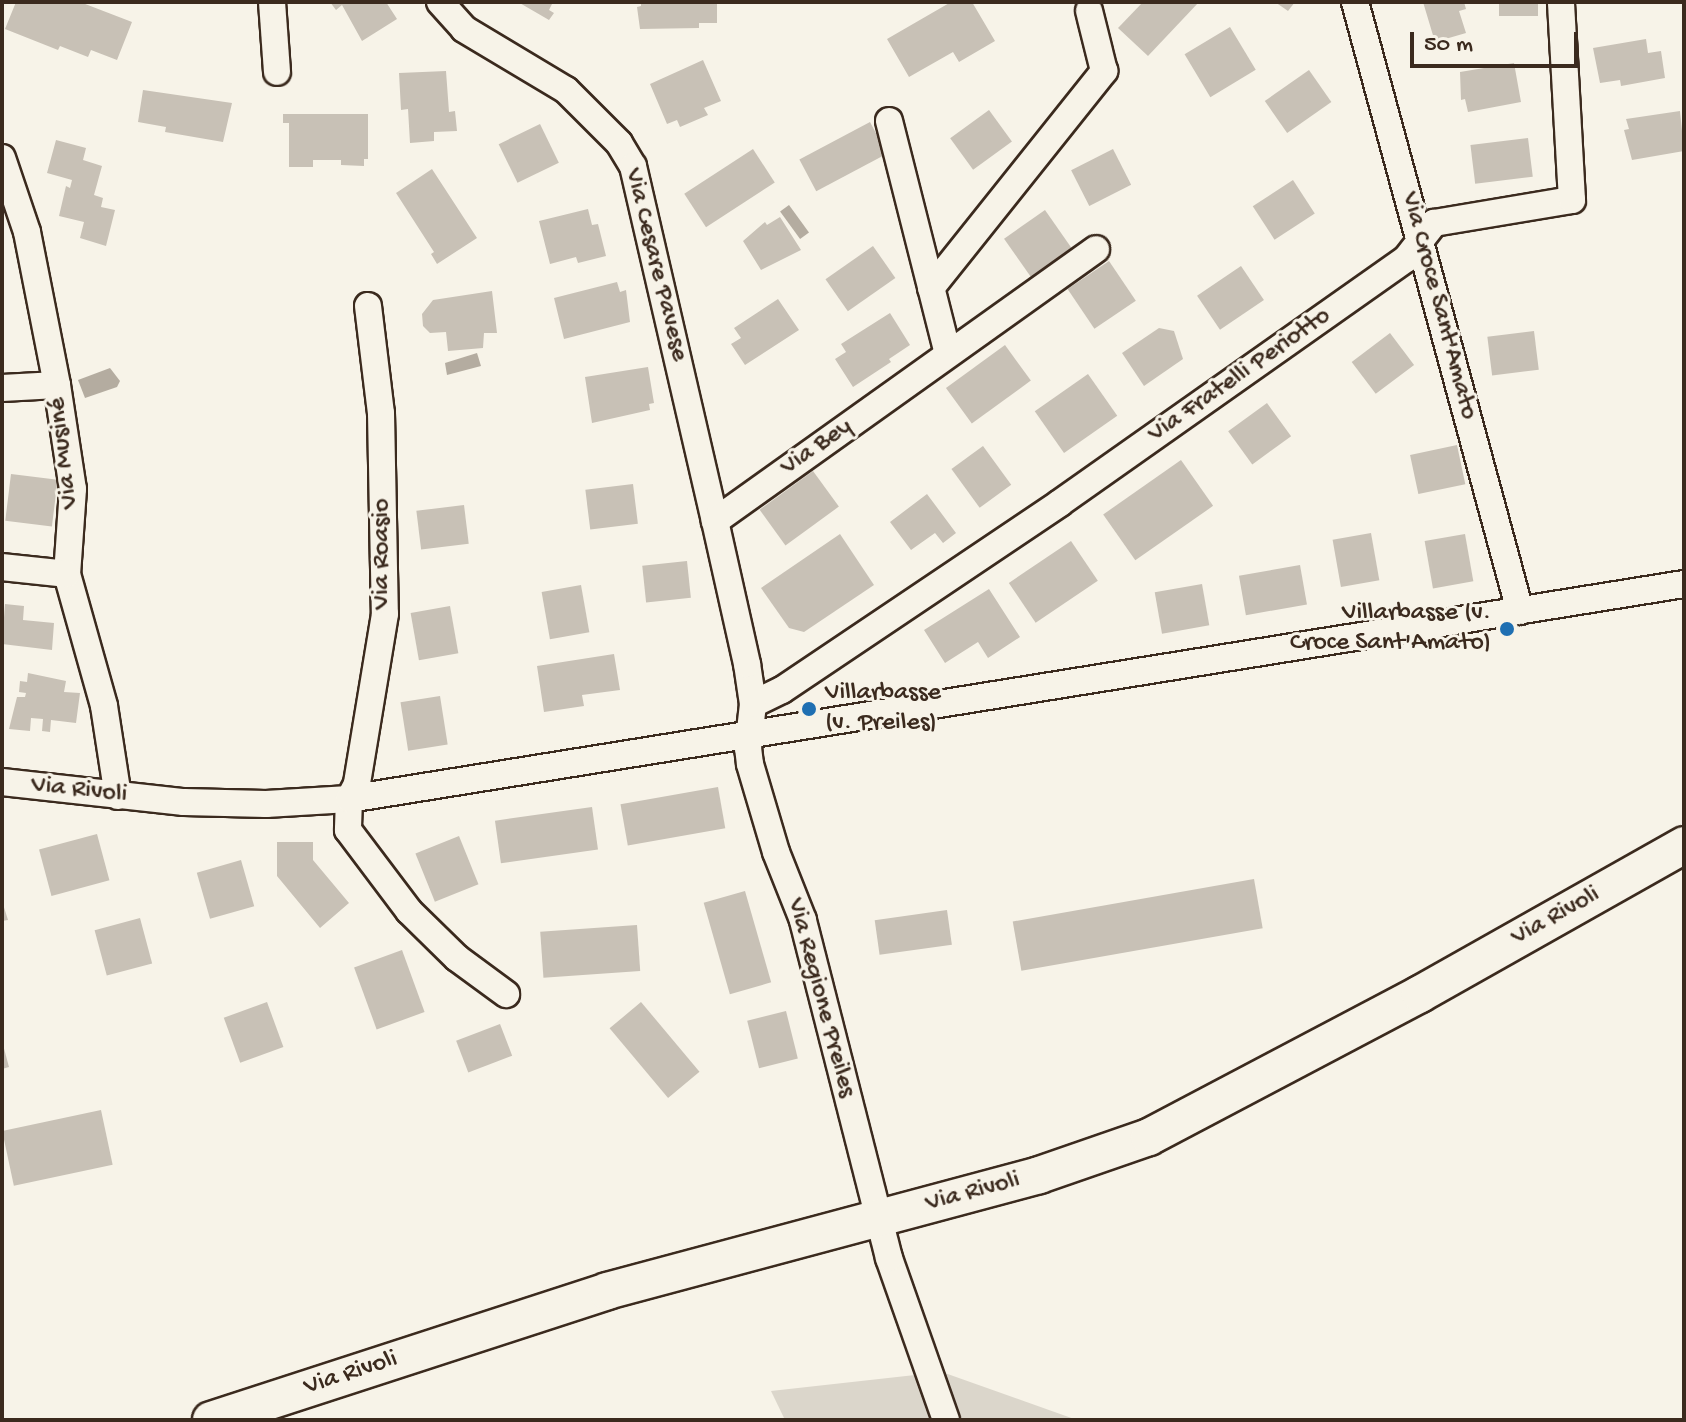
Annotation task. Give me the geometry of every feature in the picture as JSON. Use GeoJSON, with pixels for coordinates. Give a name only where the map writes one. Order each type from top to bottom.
{"type":"FeatureCollection","features":[{"type":"Feature","properties":{"kind":"street"},"geometry":{"type":"LineString","coordinates":[[272,2],[277,72]]}},
{"type":"Feature","properties":{"kind":"street","name":"Via Cesare Pavese"},"geometry":{"type":"LineString","coordinates":[[440,2],[464,29],[566,90],[611,133],[633,166],[715,521]]}},
{"type":"Feature","properties":{"kind":"street","name":"Via Croce Sant'Amato"},"geometry":{"type":"LineString","coordinates":[[1355,2],[1520,611]]}},
{"type":"Feature","properties":{"kind":"street","name":"Via Fratelli Periotto"},"geometry":{"type":"LineString","coordinates":[[753,704],[782,690],[1060,503],[1406,259],[1434,223],[1572,200],[1561,2]]}},
{"type":"Feature","properties":{"kind":"street"},"geometry":{"type":"LineString","coordinates":[[931,288],[1104,71],[1089,11]]}},
{"type":"Feature","properties":{"kind":"street"},"geometry":{"type":"LineString","coordinates":[[889,121],[948,354]]}},
{"type":"Feature","properties":{"kind":"street","name":"Via Musiné"},"geometry":{"type":"LineString","coordinates":[[4,165],[27,232],[57,385],[73,489],[67,574],[104,706],[118,796]]}},
{"type":"Feature","properties":{"kind":"street","name":"Via Bey"},"geometry":{"type":"LineString","coordinates":[[715,521],[1096,249]]}},
{"type":"Feature","properties":{"kind":"street","name":"Via Roasio"},"geometry":{"type":"LineString","coordinates":[[349,799],[357,784],[385,614],[381,413],[368,306]]}},
{"type":"Feature","properties":{"kind":"street"},"geometry":{"type":"LineString","coordinates":[[2,388],[57,385]]}},
{"type":"Feature","properties":{"kind":"street"},"geometry":{"type":"LineString","coordinates":[[715,521],[753,704],[750,734]]}},
{"type":"Feature","properties":{"kind":"street"},"geometry":{"type":"LineString","coordinates":[[2,567],[67,574]]}},
{"type":"Feature","properties":{"kind":"street","name":"Via Rivoli"},"geometry":{"type":"LineString","coordinates":[[2,782],[118,796],[266,804],[349,799],[1684,584]]}},
{"type":"Feature","properties":{"kind":"street","name":"Via Regione Preiles"},"geometry":{"type":"LineString","coordinates":[[750,734],[750,764],[776,852],[803,920],[879,1217],[946,1420]]}},
{"type":"Feature","properties":{"kind":"street"},"geometry":{"type":"LineString","coordinates":[[349,799],[348,830],[409,911],[457,958],[506,994]]}},
{"type":"Feature","properties":{"kind":"street","name":"Via Rivoli"},"geometry":{"type":"LineString","coordinates":[[211,1420],[562,1304],[1039,1175],[1149,1137],[1191,1118],[1684,845]]}},
{"type":"Feature","properties":{"kind":"shaded area"},"geometry":{"type":"Polygon","coordinates":[[[789,205],[809,233],[800,239],[780,211],[789,205]]]}},
{"type":"Feature","properties":{"kind":"shaded area"},"geometry":{"type":"Polygon","coordinates":[[[477,353],[481,366],[447,375],[445,363],[477,353]]]}},
{"type":"Feature","properties":{"kind":"shaded area"},"geometry":{"type":"Polygon","coordinates":[[[110,368],[120,381],[117,387],[85,398],[78,380],[110,368]]]}},
{"type":"Feature","properties":{"kind":"shaded area"},"geometry":{"type":"Polygon","coordinates":[[[942,1372],[1077,1420],[785,1420],[771,1391],[942,1372]]]}},
{"type":"Feature","properties":{"kind":"building"},"geometry":{"type":"Polygon","coordinates":[[[16,2],[80,2],[132,22],[117,60],[91,50],[88,57],[60,46],[58,50],[5,29],[16,2]]]}},
{"type":"Feature","properties":{"kind":"building"},"geometry":{"type":"Polygon","coordinates":[[[330,2],[386,2],[397,19],[362,41],[342,5],[336,10],[330,2]]]}},
{"type":"Feature","properties":{"kind":"building"},"geometry":{"type":"Polygon","coordinates":[[[518,2],[553,2],[549,10],[554,13],[549,20],[518,2]]]}},
{"type":"Feature","properties":{"kind":"building"},"geometry":{"type":"Polygon","coordinates":[[[641,2],[717,2],[717,23],[699,23],[699,28],[640,29],[637,7],[641,6],[641,2]]]}},
{"type":"Feature","properties":{"kind":"building"},"geometry":{"type":"Polygon","coordinates":[[[951,2],[972,2],[995,41],[959,62],[953,52],[909,77],[887,39],[951,2]]]}},
{"type":"Feature","properties":{"kind":"building"},"geometry":{"type":"Polygon","coordinates":[[[1143,2],[1199,2],[1148,56],[1118,28],[1143,2]]]}},
{"type":"Feature","properties":{"kind":"building"},"geometry":{"type":"Polygon","coordinates":[[[1275,2],[1295,2],[1288,11],[1275,2]]]}},
{"type":"Feature","properties":{"kind":"building"},"geometry":{"type":"Polygon","coordinates":[[[1423,2],[1464,2],[1466,9],[1459,11],[1466,33],[1435,42],[1423,2]]]}},
{"type":"Feature","properties":{"kind":"building"},"geometry":{"type":"Polygon","coordinates":[[[1499,2],[1538,2],[1538,16],[1499,16],[1499,2]]]}},
{"type":"Feature","properties":{"kind":"building"},"geometry":{"type":"Polygon","coordinates":[[[1230,27],[1256,70],[1210,97],[1185,54],[1230,27]]]}},
{"type":"Feature","properties":{"kind":"building"},"geometry":{"type":"Polygon","coordinates":[[[1646,39],[1648,53],[1661,51],[1665,78],[1621,86],[1620,80],[1600,83],[1593,48],[1646,39]]]}},
{"type":"Feature","properties":{"kind":"building"},"geometry":{"type":"Polygon","coordinates":[[[703,60],[721,101],[704,108],[708,115],[680,127],[677,120],[667,124],[650,84],[703,60]]]}},
{"type":"Feature","properties":{"kind":"building"},"geometry":{"type":"Polygon","coordinates":[[[1514,63],[1521,102],[1468,112],[1465,99],[1461,100],[1460,72],[1514,63]]]}},
{"type":"Feature","properties":{"kind":"building"},"geometry":{"type":"Polygon","coordinates":[[[1309,70],[1331,102],[1287,133],[1265,101],[1309,70]]]}},
{"type":"Feature","properties":{"kind":"building"},"geometry":{"type":"Polygon","coordinates":[[[446,71],[449,112],[455,111],[457,131],[434,132],[434,141],[410,143],[408,109],[401,110],[399,73],[446,71]]]}},
{"type":"Feature","properties":{"kind":"building"},"geometry":{"type":"Polygon","coordinates":[[[143,90],[232,103],[223,142],[165,132],[166,127],[138,122],[143,90]]]}},
{"type":"Feature","properties":{"kind":"building"},"geometry":{"type":"Polygon","coordinates":[[[989,110],[1012,142],[973,170],[950,138],[989,110]]]}},
{"type":"Feature","properties":{"kind":"building"},"geometry":{"type":"Polygon","coordinates":[[[1680,111],[1684,151],[1632,160],[1624,130],[1629,129],[1626,119],[1680,111]]]}},
{"type":"Feature","properties":{"kind":"building"},"geometry":{"type":"Polygon","coordinates":[[[283,114],[368,114],[368,159],[364,159],[364,166],[341,165],[341,160],[313,160],[313,167],[289,167],[289,123],[283,123],[283,114]]]}},
{"type":"Feature","properties":{"kind":"building"},"geometry":{"type":"Polygon","coordinates":[[[870,122],[887,154],[816,191],[799,160],[870,122]]]}},
{"type":"Feature","properties":{"kind":"building"},"geometry":{"type":"Polygon","coordinates":[[[540,124],[559,163],[518,183],[499,144],[540,124]]]}},
{"type":"Feature","properties":{"kind":"building"},"geometry":{"type":"Polygon","coordinates":[[[1528,138],[1533,177],[1475,184],[1470,145],[1528,138]]]}},
{"type":"Feature","properties":{"kind":"building"},"geometry":{"type":"Polygon","coordinates":[[[56,140],[86,148],[83,160],[102,166],[94,195],[103,198],[101,207],[115,210],[106,246],[80,238],[84,222],[59,216],[66,186],[70,188],[72,180],[47,173],[56,140]]]}},
{"type":"Feature","properties":{"kind":"building"},"geometry":{"type":"Polygon","coordinates":[[[753,149],[775,183],[706,227],[684,194],[753,149]]]}},
{"type":"Feature","properties":{"kind":"building"},"geometry":{"type":"Polygon","coordinates":[[[1113,149],[1131,185],[1089,206],[1071,170],[1113,149]]]}},
{"type":"Feature","properties":{"kind":"building"},"geometry":{"type":"Polygon","coordinates":[[[432,169],[477,238],[437,264],[431,254],[434,252],[396,193],[432,169]]]}},
{"type":"Feature","properties":{"kind":"building"},"geometry":{"type":"Polygon","coordinates":[[[1293,180],[1315,214],[1275,240],[1253,206],[1293,180]]]}},
{"type":"Feature","properties":{"kind":"building"},"geometry":{"type":"Polygon","coordinates":[[[588,209],[592,225],[598,224],[606,256],[578,263],[576,257],[550,264],[539,221],[588,209]]]}},
{"type":"Feature","properties":{"kind":"building"},"geometry":{"type":"Polygon","coordinates":[[[1045,210],[1073,250],[1032,279],[1004,239],[1045,210]]]}},
{"type":"Feature","properties":{"kind":"building"},"geometry":{"type":"Polygon","coordinates":[[[780,217],[801,250],[761,270],[743,241],[765,222],[767,225],[780,217]]]}},
{"type":"Feature","properties":{"kind":"building"},"geometry":{"type":"Polygon","coordinates":[[[873,246],[895,278],[848,311],[825,279],[873,246]]]}},
{"type":"Feature","properties":{"kind":"building"},"geometry":{"type":"Polygon","coordinates":[[[1109,261],[1136,301],[1094,329],[1068,289],[1109,261]]]}},
{"type":"Feature","properties":{"kind":"building"},"geometry":{"type":"Polygon","coordinates":[[[1241,266],[1264,300],[1220,330],[1197,296],[1241,266]]]}},
{"type":"Feature","properties":{"kind":"building"},"geometry":{"type":"Polygon","coordinates":[[[617,282],[620,292],[626,290],[630,322],[564,339],[554,298],[617,282]]]}},
{"type":"Feature","properties":{"kind":"building"},"geometry":{"type":"Polygon","coordinates":[[[492,291],[497,333],[484,333],[483,348],[448,351],[446,332],[430,333],[423,326],[422,314],[433,300],[492,291]]]}},
{"type":"Feature","properties":{"kind":"building"},"geometry":{"type":"Polygon","coordinates":[[[778,299],[799,330],[745,365],[731,344],[741,338],[734,328],[778,299]]]}},
{"type":"Feature","properties":{"kind":"building"},"geometry":{"type":"Polygon","coordinates":[[[890,313],[910,345],[889,359],[891,362],[853,387],[835,359],[846,352],[841,344],[890,313]]]}},
{"type":"Feature","properties":{"kind":"building"},"geometry":{"type":"Polygon","coordinates":[[[1159,328],[1174,331],[1183,359],[1144,386],[1122,353],[1159,328]]]}},
{"type":"Feature","properties":{"kind":"building"},"geometry":{"type":"Polygon","coordinates":[[[1534,331],[1539,370],[1492,375],[1487,337],[1534,331]]]}},
{"type":"Feature","properties":{"kind":"building"},"geometry":{"type":"Polygon","coordinates":[[[1390,333],[1414,365],[1376,394],[1352,362],[1390,333]]]}},
{"type":"Feature","properties":{"kind":"building"},"geometry":{"type":"Polygon","coordinates":[[[1005,345],[1031,381],[972,424],[946,388],[1005,345]]]}},
{"type":"Feature","properties":{"kind":"building"},"geometry":{"type":"Polygon","coordinates":[[[648,367],[654,403],[649,404],[650,410],[592,423],[585,377],[648,367]]]}},
{"type":"Feature","properties":{"kind":"building"},"geometry":{"type":"Polygon","coordinates":[[[1088,374],[1117,416],[1064,453],[1035,411],[1088,374]]]}},
{"type":"Feature","properties":{"kind":"building"},"geometry":{"type":"Polygon","coordinates":[[[1267,403],[1291,436],[1252,464],[1228,431],[1267,403]]]}},
{"type":"Feature","properties":{"kind":"building"},"geometry":{"type":"Polygon","coordinates":[[[1457,445],[1465,484],[1418,494],[1410,455],[1457,445]]]}},
{"type":"Feature","properties":{"kind":"building"},"geometry":{"type":"Polygon","coordinates":[[[983,446],[1011,485],[980,508],[951,469],[983,446]]]}},
{"type":"Feature","properties":{"kind":"building"},"geometry":{"type":"Polygon","coordinates":[[[1181,460],[1213,506],[1135,560],[1103,514],[1181,460]]]}},
{"type":"Feature","properties":{"kind":"building"},"geometry":{"type":"Polygon","coordinates":[[[813,471],[839,507],[785,545],[760,510],[813,471]]]}},
{"type":"Feature","properties":{"kind":"building"},"geometry":{"type":"Polygon","coordinates":[[[11,474],[58,480],[52,526],[5,521],[11,474]]]}},
{"type":"Feature","properties":{"kind":"building"},"geometry":{"type":"Polygon","coordinates":[[[633,484],[638,524],[590,530],[585,490],[633,484]]]}},
{"type":"Feature","properties":{"kind":"building"},"geometry":{"type":"Polygon","coordinates":[[[927,494],[956,533],[943,543],[935,533],[911,550],[890,522],[927,494]]]}},
{"type":"Feature","properties":{"kind":"building"},"geometry":{"type":"Polygon","coordinates":[[[464,505],[469,544],[421,550],[416,511],[464,505]]]}},
{"type":"Feature","properties":{"kind":"building"},"geometry":{"type":"Polygon","coordinates":[[[1371,533],[1379,580],[1341,587],[1333,540],[1371,533]]]}},
{"type":"Feature","properties":{"kind":"building"},"geometry":{"type":"Polygon","coordinates":[[[840,534],[874,585],[804,632],[789,628],[761,588],[840,534]]]}},
{"type":"Feature","properties":{"kind":"building"},"geometry":{"type":"Polygon","coordinates":[[[1465,534],[1473,581],[1433,588],[1425,541],[1465,534]]]}},
{"type":"Feature","properties":{"kind":"building"},"geometry":{"type":"Polygon","coordinates":[[[1071,541],[1098,581],[1036,623],[1009,583],[1071,541]]]}},
{"type":"Feature","properties":{"kind":"building"},"geometry":{"type":"Polygon","coordinates":[[[687,561],[691,598],[646,603],[642,566],[687,561]]]}},
{"type":"Feature","properties":{"kind":"building"},"geometry":{"type":"Polygon","coordinates":[[[1300,565],[1307,604],[1246,615],[1239,576],[1300,565]]]}},
{"type":"Feature","properties":{"kind":"building"},"geometry":{"type":"Polygon","coordinates":[[[1202,584],[1209,625],[1162,634],[1155,592],[1202,584]]]}},
{"type":"Feature","properties":{"kind":"building"},"geometry":{"type":"Polygon","coordinates":[[[581,585],[589,632],[550,639],[542,592],[581,585]]]}},
{"type":"Feature","properties":{"kind":"building"},"geometry":{"type":"Polygon","coordinates":[[[989,589],[1020,637],[988,658],[978,642],[945,663],[924,630],[989,589]]]}},
{"type":"Feature","properties":{"kind":"building"},"geometry":{"type":"Polygon","coordinates":[[[5,604],[24,606],[23,620],[54,623],[52,650],[2,644],[5,604]]]}},
{"type":"Feature","properties":{"kind":"building"},"geometry":{"type":"Polygon","coordinates":[[[450,606],[458,653],[419,660],[411,613],[450,606]]]}},
{"type":"Feature","properties":{"kind":"building"},"geometry":{"type":"Polygon","coordinates":[[[614,654],[620,690],[582,695],[584,706],[544,712],[537,666],[614,654]]]}},
{"type":"Feature","properties":{"kind":"building"},"geometry":{"type":"Polygon","coordinates":[[[28,673],[66,681],[64,692],[80,693],[76,723],[51,720],[50,732],[42,731],[43,719],[31,718],[30,731],[9,729],[17,697],[25,697],[26,693],[19,692],[20,681],[27,682],[28,673]]]}},
{"type":"Feature","properties":{"kind":"building"},"geometry":{"type":"Polygon","coordinates":[[[440,696],[448,744],[408,751],[400,702],[440,696]]]}},
{"type":"Feature","properties":{"kind":"building"},"geometry":{"type":"Polygon","coordinates":[[[718,787],[725,828],[628,846],[621,804],[718,787]]]}},
{"type":"Feature","properties":{"kind":"building"},"geometry":{"type":"Polygon","coordinates":[[[592,807],[598,850],[501,863],[495,821],[592,807]]]}},
{"type":"Feature","properties":{"kind":"building"},"geometry":{"type":"Polygon","coordinates":[[[97,834],[109,880],[51,896],[39,850],[97,834]]]}},
{"type":"Feature","properties":{"kind":"building"},"geometry":{"type":"Polygon","coordinates":[[[459,836],[478,884],[435,902],[415,854],[459,836]]]}},
{"type":"Feature","properties":{"kind":"building"},"geometry":{"type":"Polygon","coordinates":[[[277,842],[313,842],[313,860],[349,903],[320,928],[277,876],[277,842]]]}},
{"type":"Feature","properties":{"kind":"building"},"geometry":{"type":"Polygon","coordinates":[[[241,860],[254,906],[210,919],[197,873],[241,860]]]}},
{"type":"Feature","properties":{"kind":"building"},"geometry":{"type":"Polygon","coordinates":[[[1254,879],[1263,928],[1021,971],[1013,922],[1254,879]]]}},
{"type":"Feature","properties":{"kind":"building"},"geometry":{"type":"Polygon","coordinates":[[[745,891],[771,982],[730,994],[704,903],[745,891]]]}},
{"type":"Feature","properties":{"kind":"building"},"geometry":{"type":"Polygon","coordinates":[[[2,901],[8,920],[2,921],[2,901]]]}},
{"type":"Feature","properties":{"kind":"building"},"geometry":{"type":"Polygon","coordinates":[[[947,910],[952,945],[880,955],[875,920],[947,910]]]}},
{"type":"Feature","properties":{"kind":"building"},"geometry":{"type":"Polygon","coordinates":[[[140,918],[152,963],[107,976],[95,930],[140,918]]]}},
{"type":"Feature","properties":{"kind":"building"},"geometry":{"type":"Polygon","coordinates":[[[637,925],[640,971],[543,978],[540,932],[637,925]]]}},
{"type":"Feature","properties":{"kind":"building"},"geometry":{"type":"Polygon","coordinates":[[[402,950],[425,1012],[377,1029],[354,967],[402,950]]]}},
{"type":"Feature","properties":{"kind":"building"},"geometry":{"type":"Polygon","coordinates":[[[267,1002],[283,1047],[240,1063],[224,1018],[267,1002]]]}},
{"type":"Feature","properties":{"kind":"building"},"geometry":{"type":"Polygon","coordinates":[[[641,1002],[699,1072],[668,1098],[610,1028],[641,1002]]]}},
{"type":"Feature","properties":{"kind":"building"},"geometry":{"type":"Polygon","coordinates":[[[786,1011],[798,1059],[759,1068],[747,1021],[786,1011]]]}},
{"type":"Feature","properties":{"kind":"building"},"geometry":{"type":"Polygon","coordinates":[[[500,1024],[512,1056],[468,1073],[456,1041],[500,1024]]]}},
{"type":"Feature","properties":{"kind":"building"},"geometry":{"type":"Polygon","coordinates":[[[2,1041],[9,1067],[2,1069],[2,1041]]]}},
{"type":"Feature","properties":{"kind":"building"},"geometry":{"type":"Polygon","coordinates":[[[101,1110],[113,1165],[14,1186],[2,1131],[101,1110]]]}},
{"type":"Feature","properties":{"kind":"place","name":"Villarbasse (v. Croce Sant'Amato)"},"geometry":{"type":"Point","coordinates":[1507,629]}},
{"type":"Feature","properties":{"kind":"place","name":"Villarbasse (v. Preiles)"},"geometry":{"type":"Point","coordinates":[809,709]}}]}
